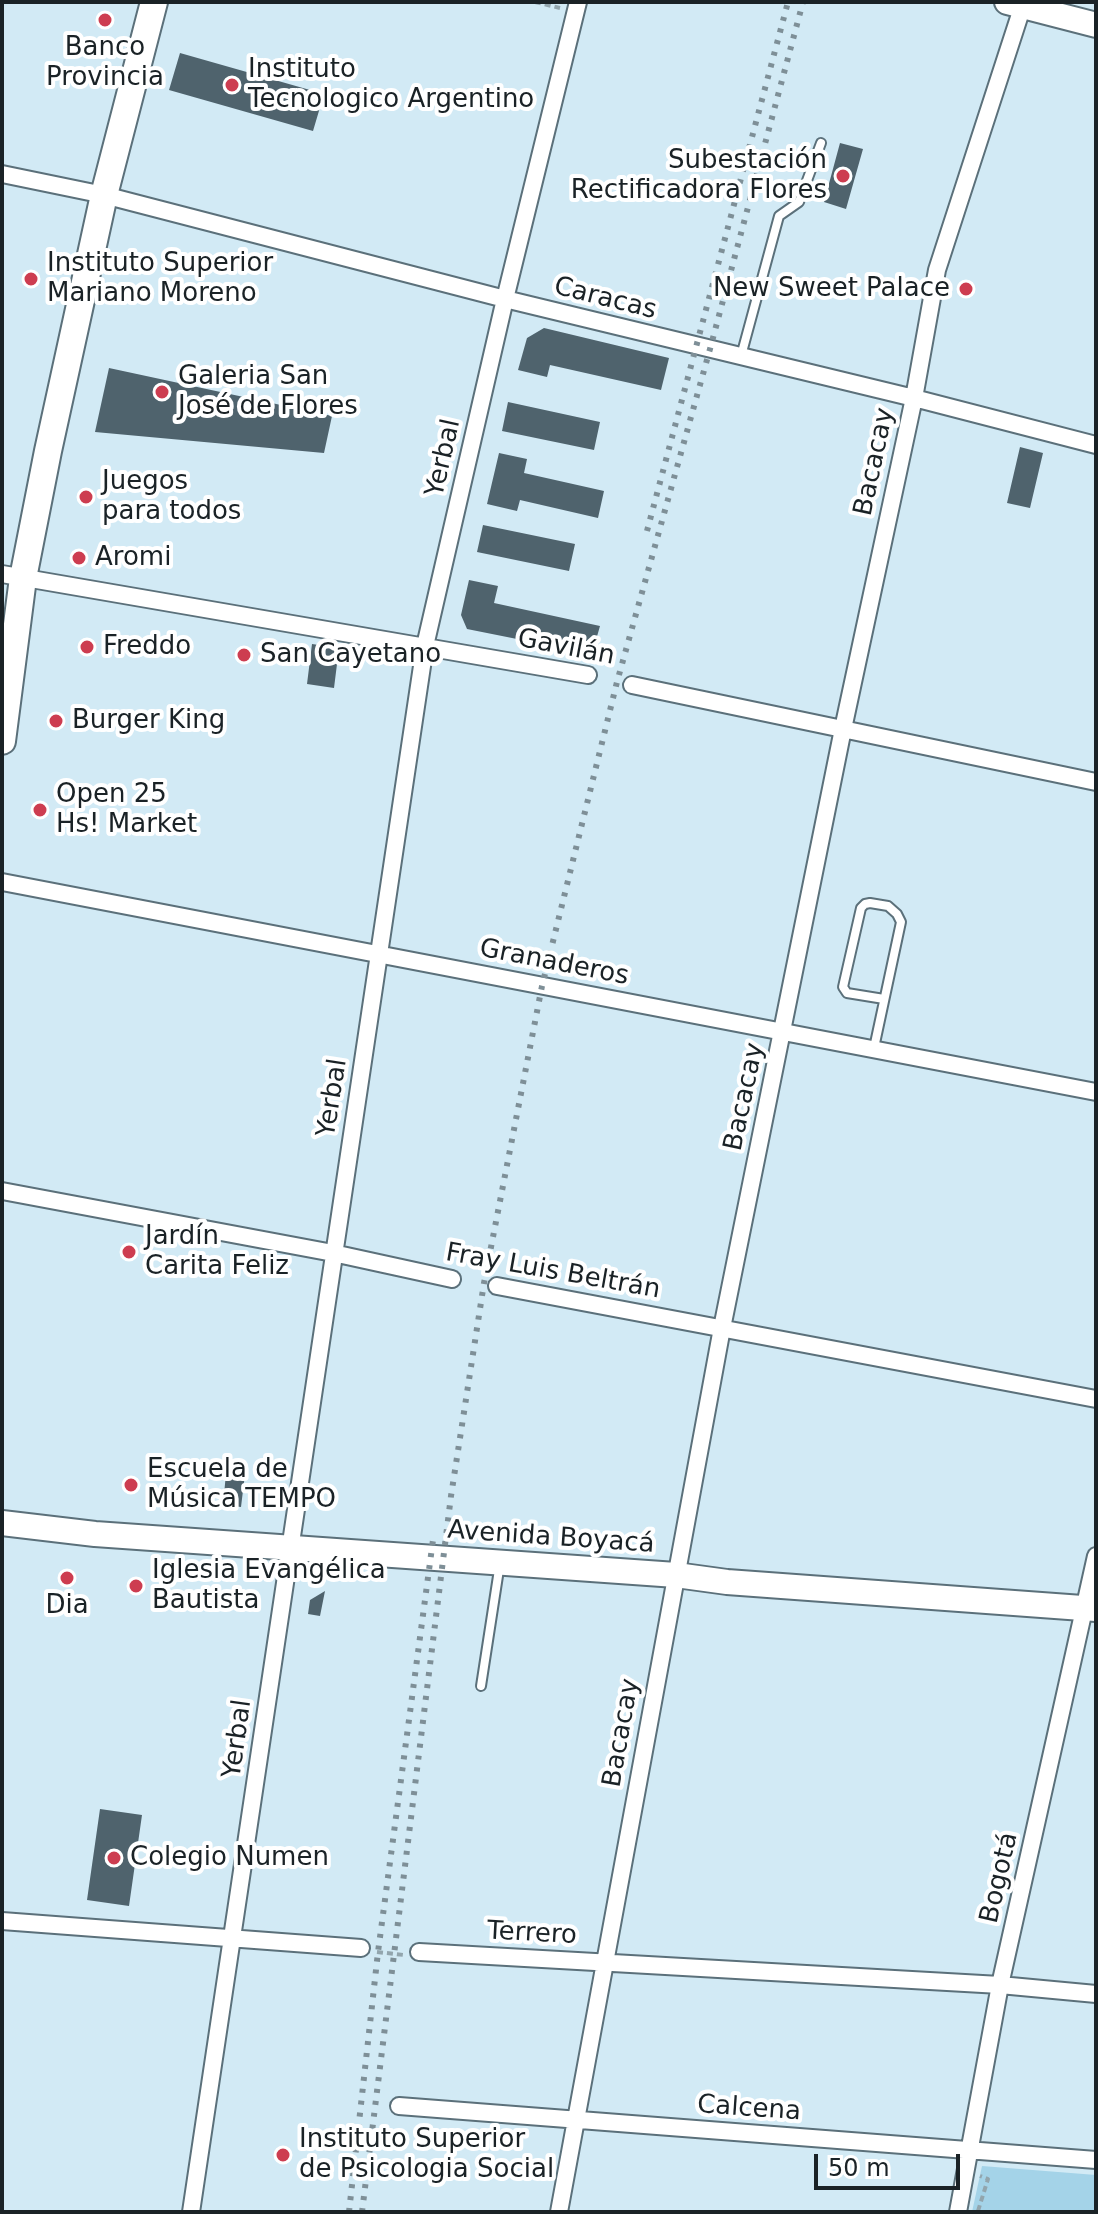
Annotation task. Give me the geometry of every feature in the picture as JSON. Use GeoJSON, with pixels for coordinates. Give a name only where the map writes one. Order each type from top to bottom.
{"type":"FeatureCollection","features":[{"type":"Feature","properties":{"kind":"main road"},"geometry":{"type":"LineString","coordinates":[[2,741],[12,576],[48,451],[104,195],[154,2]]}},
{"type":"Feature","properties":{"kind":"main road"},"geometry":{"type":"LineString","coordinates":[[1018,3],[1096,25]]}},
{"type":"Feature","properties":{"kind":"main road","name":"Avenida Boyacá"},"geometry":{"type":"LineString","coordinates":[[2,1523],[95,1534],[1090,1608]]}},
{"type":"Feature","properties":{"kind":"street","name":"Bacacay"},"geometry":{"type":"LineString","coordinates":[[559,2212],[722,1328],[843,729],[914,398],[937,270],[1018,3]]}},
{"type":"Feature","properties":{"kind":"street","name":"Yerbal"},"geometry":{"type":"LineString","coordinates":[[191,2212],[425,646],[576,7]]}},
{"type":"Feature","properties":{"kind":"street","name":"Caracas"},"geometry":{"type":"LineString","coordinates":[[2,174],[104,195],[505,299],[1096,445]]}},
{"type":"Feature","properties":{"kind":"street","name":"Gavilán"},"geometry":{"type":"LineString","coordinates":[[12,576],[588,675]]}},
{"type":"Feature","properties":{"kind":"street","name":"Gavilán"},"geometry":{"type":"LineString","coordinates":[[632,685],[1096,782]]}},
{"type":"Feature","properties":{"kind":"street","name":"Granaderos"},"geometry":{"type":"LineString","coordinates":[[2,882],[1096,1092]]}},
{"type":"Feature","properties":{"kind":"street","name":"Fray Luis Beltrán"},"geometry":{"type":"LineString","coordinates":[[2,1191],[333,1253],[452,1279]]}},
{"type":"Feature","properties":{"kind":"street","name":"Fray Luis Beltrán"},"geometry":{"type":"LineString","coordinates":[[497,1286],[1096,1399]]}},
{"type":"Feature","properties":{"kind":"street","name":"Bogotá"},"geometry":{"type":"LineString","coordinates":[[958,2212],[1000,1985],[1090,1608],[1096,1556]]}},
{"type":"Feature","properties":{"kind":"street"},"geometry":{"type":"LineString","coordinates":[[2,1921],[361,1948]]}},
{"type":"Feature","properties":{"kind":"street","name":"Terrero"},"geometry":{"type":"LineString","coordinates":[[414,1949],[1000,1985],[1096,1994]]}},
{"type":"Feature","properties":{"kind":"street","name":"Calcena"},"geometry":{"type":"LineString","coordinates":[[399,2106],[1096,2160]]}},
{"type":"Feature","properties":{"kind":"lane"},"geometry":{"type":"LineString","coordinates":[[741,356],[779,216],[799,202],[821,143]]}},
{"type":"Feature","properties":{"kind":"lane"},"geometry":{"type":"LineString","coordinates":[[874,1048],[901,922],[888,906],[870,903],[861,908],[843,987],[847,993],[884,999]]}},
{"type":"Feature","properties":{"kind":"lane"},"geometry":{"type":"LineString","coordinates":[[481,1686],[500,1563]]}},
{"type":"Feature","properties":{"kind":"path"},"geometry":{"type":"LineString","coordinates":[[535,2],[576,7]]}},
{"type":"Feature","properties":{"kind":"path"},"geometry":{"type":"LineString","coordinates":[[361,1948],[407,1955],[414,1949]]}},
{"type":"Feature","properties":{"kind":"shaded area"},"geometry":{"type":"Polygon","coordinates":[[[982,2166],[1096,2175],[1096,2212],[972,2212],[982,2166]]]}},
{"type":"Feature","properties":{"kind":"building"},"geometry":{"type":"Polygon","coordinates":[[[180,53],[324,94],[313,131],[169,90],[180,53]]]}},
{"type":"Feature","properties":{"kind":"building","name":"Subestación Rectificadora Flores"},"geometry":{"type":"Polygon","coordinates":[[[840,143],[863,149],[846,209],[824,202],[840,143]]]}},
{"type":"Feature","properties":{"kind":"building"},"geometry":{"type":"Polygon","coordinates":[[[544,328],[669,358],[661,390],[550,365],[547,377],[518,370],[527,338],[544,328]]]}},
{"type":"Feature","properties":{"kind":"building","name":"Galeria San José de Flores"},"geometry":{"type":"Polygon","coordinates":[[[109,368],[332,416],[324,453],[95,432],[109,368]]]}},
{"type":"Feature","properties":{"kind":"building"},"geometry":{"type":"Polygon","coordinates":[[[508,402],[600,422],[594,450],[502,431],[508,402]]]}},
{"type":"Feature","properties":{"kind":"building"},"geometry":{"type":"Polygon","coordinates":[[[1020,447],[1043,453],[1030,508],[1007,503],[1020,447]]]}},
{"type":"Feature","properties":{"kind":"building"},"geometry":{"type":"Polygon","coordinates":[[[499,453],[527,459],[524,473],[604,491],[598,518],[520,500],[517,511],[487,504],[499,453]]]}},
{"type":"Feature","properties":{"kind":"building"},"geometry":{"type":"Polygon","coordinates":[[[483,525],[575,544],[569,571],[477,552],[483,525]]]}},
{"type":"Feature","properties":{"kind":"building"},"geometry":{"type":"Polygon","coordinates":[[[469,580],[498,586],[494,603],[600,626],[592,654],[467,629],[461,615],[469,580]]]}},
{"type":"Feature","properties":{"kind":"building"},"geometry":{"type":"Polygon","coordinates":[[[312,644],[339,648],[334,688],[307,684],[312,644]]]}},
{"type":"Feature","properties":{"kind":"building"},"geometry":{"type":"Polygon","coordinates":[[[227,1463],[246,1466],[241,1507],[223,1505],[227,1463]]]}},
{"type":"Feature","properties":{"kind":"building"},"geometry":{"type":"Polygon","coordinates":[[[325,1591],[320,1616],[308,1614],[310,1600],[325,1591]]]}},
{"type":"Feature","properties":{"kind":"building","name":"Colegio Numen"},"geometry":{"type":"Polygon","coordinates":[[[100,1809],[142,1815],[129,1906],[87,1900],[100,1809]]]}},
{"type":"Feature","properties":{"kind":"railway"},"geometry":{"type":"LineString","coordinates":[[647,531],[788,2]]}},
{"type":"Feature","properties":{"kind":"railway"},"geometry":{"type":"LineString","coordinates":[[362,2212],[451,1496],[484,1283],[542,986],[617,682],[803,2]]}},
{"type":"Feature","properties":{"kind":"railway"},"geometry":{"type":"LineString","coordinates":[[349,2212],[378,1952],[433,1540]]}},
{"type":"Feature","properties":{"kind":"place","name":"Banco Provincia"},"geometry":{"type":"Point","coordinates":[105,20]}},
{"type":"Feature","properties":{"kind":"place","name":"Instituto Tecnologico Argentino"},"geometry":{"type":"Point","coordinates":[232,85]}},
{"type":"Feature","properties":{"kind":"place","name":"Subestación Rectificadora Flores"},"geometry":{"type":"Point","coordinates":[843,176]}},
{"type":"Feature","properties":{"kind":"place","name":"Instituto Superior Mariano Moreno"},"geometry":{"type":"Point","coordinates":[31,279]}},
{"type":"Feature","properties":{"kind":"place","name":"New Sweet Palace"},"geometry":{"type":"Point","coordinates":[966,289]}},
{"type":"Feature","properties":{"kind":"place","name":"Galeria San José de Flores"},"geometry":{"type":"Point","coordinates":[162,392]}},
{"type":"Feature","properties":{"kind":"place","name":"Juegos para todos"},"geometry":{"type":"Point","coordinates":[86,497]}},
{"type":"Feature","properties":{"kind":"place","name":"Aromi"},"geometry":{"type":"Point","coordinates":[79,558]}},
{"type":"Feature","properties":{"kind":"place","name":"Freddo"},"geometry":{"type":"Point","coordinates":[87,647]}},
{"type":"Feature","properties":{"kind":"place","name":"San Cayetano"},"geometry":{"type":"Point","coordinates":[244,655]}},
{"type":"Feature","properties":{"kind":"place","name":"Burger King"},"geometry":{"type":"Point","coordinates":[56,721]}},
{"type":"Feature","properties":{"kind":"place","name":"Open 25 Hs! Market"},"geometry":{"type":"Point","coordinates":[40,810]}},
{"type":"Feature","properties":{"kind":"place","name":"Jardín Carita Feliz"},"geometry":{"type":"Point","coordinates":[129,1252]}},
{"type":"Feature","properties":{"kind":"place","name":"Escuela de Música TEMPO"},"geometry":{"type":"Point","coordinates":[131,1485]}},
{"type":"Feature","properties":{"kind":"place","name":"Dia"},"geometry":{"type":"Point","coordinates":[67,1578]}},
{"type":"Feature","properties":{"kind":"place","name":"Iglesia Evangélica Bautista"},"geometry":{"type":"Point","coordinates":[136,1586]}},
{"type":"Feature","properties":{"kind":"place","name":"Colegio Numen"},"geometry":{"type":"Point","coordinates":[114,1858]}},
{"type":"Feature","properties":{"kind":"place","name":"Instituto Superior de Psicologia Social"},"geometry":{"type":"Point","coordinates":[283,2155]}}]}
